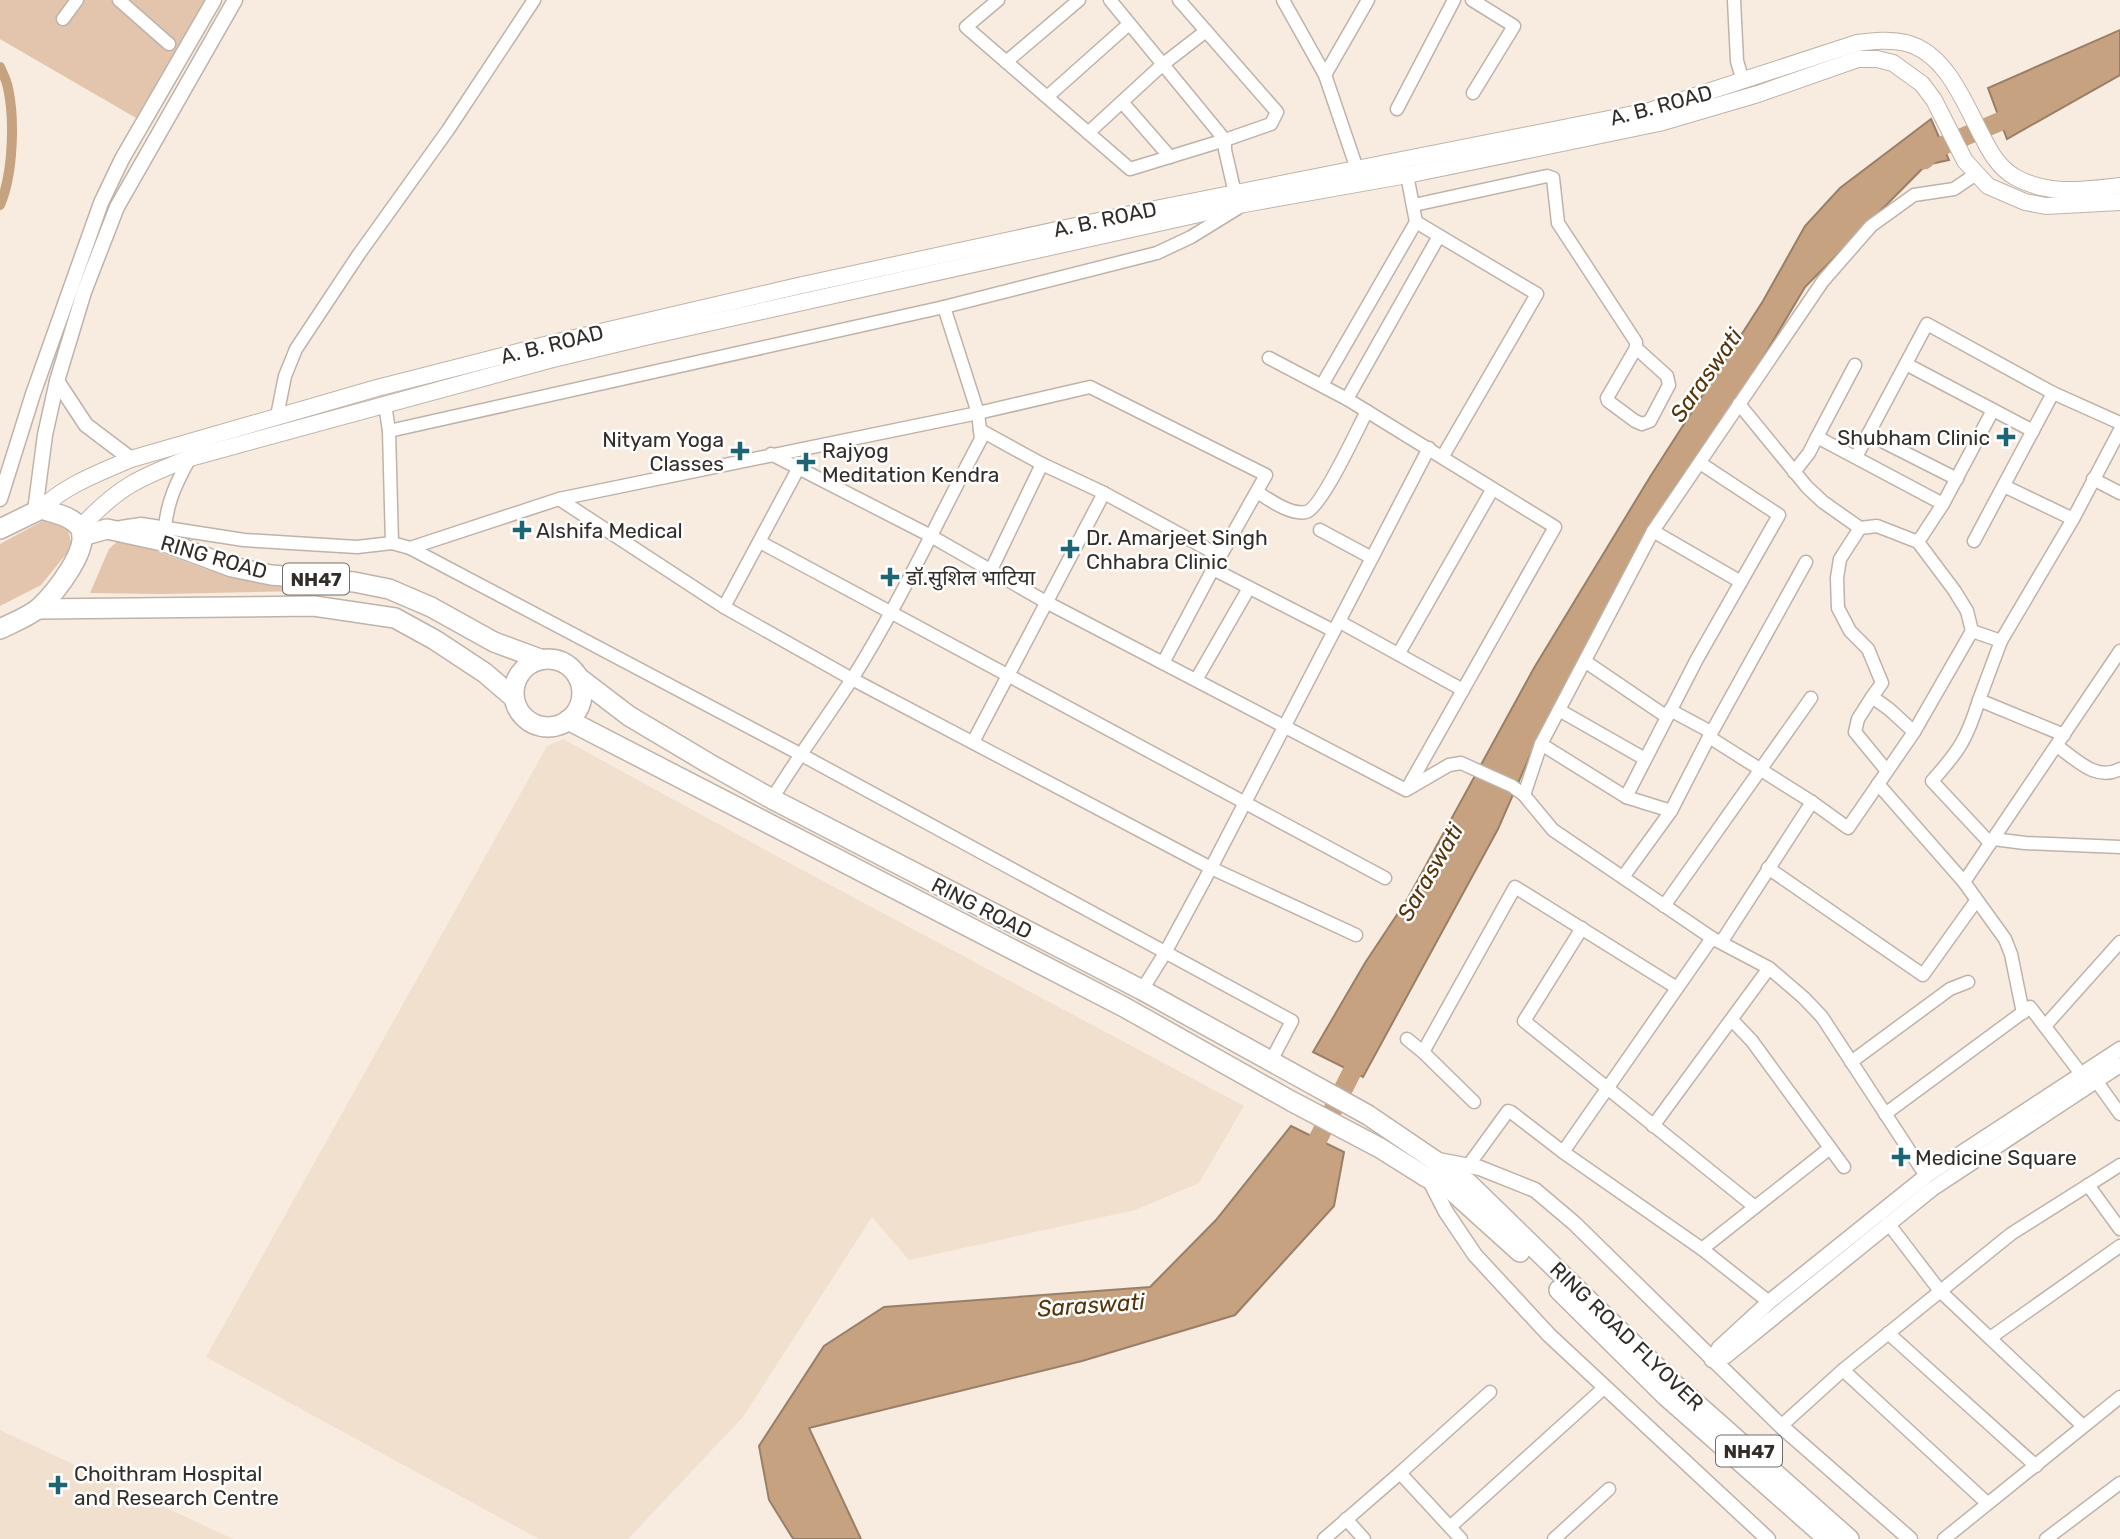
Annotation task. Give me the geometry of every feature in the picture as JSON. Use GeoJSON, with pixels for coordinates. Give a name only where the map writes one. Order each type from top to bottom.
{"type":"FeatureCollection","features":[{"type":"Feature","properties":{"kind":"highway"},"geometry":{"type":"LineString","coordinates":[[0,529],[38,510],[68,518],[81,532],[79,555],[63,580],[38,609],[0,629]]}},
{"type":"Feature","properties":{"kind":"highway","name":"RING ROAD"},"geometry":{"type":"LineString","coordinates":[[81,532],[107,529],[162,541],[232,567],[271,575],[354,582],[389,589],[431,607],[494,642],[540,659]]}},
{"type":"Feature","properties":{"kind":"highway"},"geometry":{"type":"LineString","coordinates":[[38,609],[314,606],[395,618],[435,640],[514,698]]}},
{"type":"Feature","properties":{"kind":"highway"},"geometry":{"type":"LineString","coordinates":[[540,659],[532,662],[519,674],[513,690],[519,712],[531,722],[550,727],[568,720],[579,705],[581,686],[578,677]]}},
{"type":"Feature","properties":{"kind":"highway","name":"NH47"},"geometry":{"type":"LineString","coordinates":[[540,659],[562,662],[578,677]]}},
{"type":"Feature","properties":{"kind":"highway","name":"RING ROAD"},"geometry":{"type":"LineString","coordinates":[[578,677],[629,716],[772,799],[1142,990],[1391,1130]]}},
{"type":"Feature","properties":{"kind":"highway","name":"RING ROAD FLYOVER"},"geometry":{"type":"LineString","coordinates":[[568,720],[1124,1007],[1448,1187],[1822,1528],[1849,1539]]}},
{"type":"Feature","properties":{"kind":"highway","name":"RING ROAD FLYOVER"},"geometry":{"type":"LineString","coordinates":[[1391,1130],[1468,1183],[1671,1391]]}},
{"type":"Feature","properties":{"kind":"main road","name":"A. B. ROAD"},"geometry":{"type":"LineString","coordinates":[[38,510],[49,500],[96,474],[131,459],[377,387],[601,332],[1020,237],[1407,175],[1659,124],[1723,96],[1743,81],[1857,43],[1906,43],[1923,50],[1935,60],[1958,90],[1997,162],[2015,177],[2040,187],[2065,191],[2120,186]]}},
{"type":"Feature","properties":{"kind":"main road","name":"A. B. ROAD"},"geometry":{"type":"LineString","coordinates":[[81,532],[104,502],[122,488],[151,473],[190,458],[385,404],[645,337],[1239,201],[1357,169],[1723,96],[1858,59],[1877,59],[1893,63],[1922,84],[1934,100],[1965,161],[1988,186],[2025,202],[2046,206],[2120,202]]}},
{"type":"Feature","properties":{"kind":"street"},"geometry":{"type":"LineString","coordinates":[[63,19],[76,0]]}},
{"type":"Feature","properties":{"kind":"street"},"geometry":{"type":"LineString","coordinates":[[119,0],[169,44]]}},
{"type":"Feature","properties":{"kind":"street"},"geometry":{"type":"LineString","coordinates":[[0,499],[33,394],[101,203],[122,159],[214,0]]}},
{"type":"Feature","properties":{"kind":"street"},"geometry":{"type":"LineString","coordinates":[[38,510],[42,453],[57,380],[84,292],[117,207],[235,0]]}},
{"type":"Feature","properties":{"kind":"street"},"geometry":{"type":"LineString","coordinates":[[277,416],[285,376],[296,349],[448,130],[534,0]]}},
{"type":"Feature","properties":{"kind":"street"},"geometry":{"type":"LineString","coordinates":[[998,0],[966,27],[1130,169],[1271,124],[1277,112],[1179,0]]}},
{"type":"Feature","properties":{"kind":"street"},"geometry":{"type":"LineString","coordinates":[[1006,62],[1079,0]]}},
{"type":"Feature","properties":{"kind":"street"},"geometry":{"type":"LineString","coordinates":[[389,431],[944,307],[1157,253],[1191,237],[1239,201],[1225,150],[1225,140],[1110,0]]}},
{"type":"Feature","properties":{"kind":"street"},"geometry":{"type":"LineString","coordinates":[[1325,75],[1368,0]]}},
{"type":"Feature","properties":{"kind":"street"},"geometry":{"type":"LineString","coordinates":[[1397,109],[1454,0]]}},
{"type":"Feature","properties":{"kind":"street"},"geometry":{"type":"LineString","coordinates":[[1472,0],[1514,26],[1473,93]]}},
{"type":"Feature","properties":{"kind":"street"},"geometry":{"type":"LineString","coordinates":[[1734,0],[1737,61],[1743,81]]}},
{"type":"Feature","properties":{"kind":"street"},"geometry":{"type":"LineString","coordinates":[[1285,1],[1325,75],[1357,169]]}},
{"type":"Feature","properties":{"kind":"street"},"geometry":{"type":"LineString","coordinates":[[1047,97],[1129,24]]}},
{"type":"Feature","properties":{"kind":"street"},"geometry":{"type":"LineString","coordinates":[[1088,133],[1162,65],[1206,32]]}},
{"type":"Feature","properties":{"kind":"street"},"geometry":{"type":"LineString","coordinates":[[1122,102],[1170,157]]}},
{"type":"Feature","properties":{"kind":"street"},"geometry":{"type":"LineString","coordinates":[[1524,795],[1541,744],[1653,531],[1823,281],[1871,226],[1914,195],[1954,189],[1976,174]]}},
{"type":"Feature","properties":{"kind":"street"},"geometry":{"type":"LineString","coordinates":[[1322,384],[1416,222],[1407,175]]}},
{"type":"Feature","properties":{"kind":"street"},"geometry":{"type":"LineString","coordinates":[[1414,205],[1547,176],[1553,178],[1558,223],[1633,336],[1636,348],[1669,380],[1669,385],[1650,421],[1642,424],[1610,403],[1607,398],[1636,348]]}},
{"type":"Feature","properties":{"kind":"street"},"geometry":{"type":"LineString","coordinates":[[1416,222],[1537,294],[1443,456]]}},
{"type":"Feature","properties":{"kind":"street"},"geometry":{"type":"LineString","coordinates":[[1347,399],[1439,236]]}},
{"type":"Feature","properties":{"kind":"street"},"geometry":{"type":"LineString","coordinates":[[772,799],[852,678],[891,612],[981,439],[978,413],[944,307]]}},
{"type":"Feature","properties":{"kind":"street"},"geometry":{"type":"LineString","coordinates":[[1856,457],[1927,324],[2053,393],[2120,423]]}},
{"type":"Feature","properties":{"kind":"street"},"geometry":{"type":"LineString","coordinates":[[1269,358],[1322,384],[1555,527],[1406,790]]}},
{"type":"Feature","properties":{"kind":"street"},"geometry":{"type":"LineString","coordinates":[[1906,363],[2033,431]]}},
{"type":"Feature","properties":{"kind":"street"},"geometry":{"type":"LineString","coordinates":[[1794,472],[1809,453],[1855,365]]}},
{"type":"Feature","properties":{"kind":"street"},"geometry":{"type":"LineString","coordinates":[[57,380],[86,425],[131,459]]}},
{"type":"Feature","properties":{"kind":"street"},"geometry":{"type":"LineString","coordinates":[[410,548],[559,499],[978,413],[1090,387],[1266,475],[1163,663]]}},
{"type":"Feature","properties":{"kind":"street"},"geometry":{"type":"LineString","coordinates":[[1974,541],[2053,393]]}},
{"type":"Feature","properties":{"kind":"street"},"geometry":{"type":"LineString","coordinates":[[385,404],[389,431],[392,543]]}},
{"type":"Feature","properties":{"kind":"street"},"geometry":{"type":"LineString","coordinates":[[1586,662],[1669,713],[1710,734],[1760,771],[1812,802],[1848,828],[1914,732],[1972,631],[1967,611],[1918,542],[1877,526],[1860,528],[1823,502],[1794,472],[1740,404]]}},
{"type":"Feature","properties":{"kind":"street"},"geometry":{"type":"LineString","coordinates":[[1918,542],[1943,504],[1993,410]]}},
{"type":"Feature","properties":{"kind":"street"},"geometry":{"type":"LineString","coordinates":[[1257,492],[1293,511],[1310,511],[1343,459],[1367,411]]}},
{"type":"Feature","properties":{"kind":"street"},"geometry":{"type":"LineString","coordinates":[[981,430],[1220,556]]}},
{"type":"Feature","properties":{"kind":"street"},"geometry":{"type":"LineString","coordinates":[[2120,430],[2073,519],[2001,641],[1971,726],[1958,752],[1932,781],[1991,841],[2120,847]]}},
{"type":"Feature","properties":{"kind":"street"},"geometry":{"type":"LineString","coordinates":[[1868,434],[1957,479]]}},
{"type":"Feature","properties":{"kind":"street"},"geometry":{"type":"LineString","coordinates":[[1817,437],[1943,504]]}},
{"type":"Feature","properties":{"kind":"street"},"geometry":{"type":"LineString","coordinates":[[1142,990],[1166,953],[1429,448]]}},
{"type":"Feature","properties":{"kind":"street"},"geometry":{"type":"LineString","coordinates":[[771,454],[929,535],[1046,602],[1406,790]]}},
{"type":"Feature","properties":{"kind":"street"},"geometry":{"type":"LineString","coordinates":[[165,528],[166,510],[172,493],[190,458]]}},
{"type":"Feature","properties":{"kind":"street"},"geometry":{"type":"LineString","coordinates":[[1626,797],[1669,713],[1779,515],[1700,463]]}},
{"type":"Feature","properties":{"kind":"street"},"geometry":{"type":"LineString","coordinates":[[991,570],[1042,464]]}},
{"type":"Feature","properties":{"kind":"street"},"geometry":{"type":"LineString","coordinates":[[723,607],[798,469]]}},
{"type":"Feature","properties":{"kind":"street"},"geometry":{"type":"LineString","coordinates":[[2093,479],[2120,493]]}},
{"type":"Feature","properties":{"kind":"street"},"geometry":{"type":"LineString","coordinates":[[2004,485],[2073,519]]}},
{"type":"Feature","properties":{"kind":"street"},"geometry":{"type":"LineString","coordinates":[[1399,653],[1492,490]]}},
{"type":"Feature","properties":{"kind":"street"},"geometry":{"type":"LineString","coordinates":[[974,742],[1104,493]]}},
{"type":"Feature","properties":{"kind":"street"},"geometry":{"type":"LineString","coordinates":[[559,499],[723,607],[852,678],[1211,868],[1356,935]]}},
{"type":"Feature","properties":{"kind":"street"},"geometry":{"type":"LineString","coordinates":[[107,529],[141,524],[244,540],[357,547],[392,543],[410,548],[800,754],[1292,1021],[1271,1062]]}},
{"type":"Feature","properties":{"kind":"street"},"geometry":{"type":"LineString","coordinates":[[1860,528],[1840,559],[1837,578],[1838,608],[1850,631],[1868,649],[1882,683],[1857,719],[1855,732],[1887,771]]}},
{"type":"Feature","properties":{"kind":"street"},"geometry":{"type":"LineString","coordinates":[[1320,530],[1372,558]]}},
{"type":"Feature","properties":{"kind":"street"},"geometry":{"type":"LineString","coordinates":[[1653,531],[1741,582]]}},
{"type":"Feature","properties":{"kind":"street"},"geometry":{"type":"LineString","coordinates":[[760,542],[1385,878]]}},
{"type":"Feature","properties":{"kind":"street"},"geometry":{"type":"LineString","coordinates":[[1623,877],[1671,811],[1710,734],[1806,562]]}},
{"type":"Feature","properties":{"kind":"street"},"geometry":{"type":"LineString","coordinates":[[1213,569],[1249,588],[1399,653],[1463,690]]}},
{"type":"Feature","properties":{"kind":"street"},"geometry":{"type":"LineString","coordinates":[[1196,680],[1249,588]]}},
{"type":"Feature","properties":{"kind":"street"},"geometry":{"type":"LineString","coordinates":[[1972,631],[2001,641]]}},
{"type":"Feature","properties":{"kind":"street"},"geometry":{"type":"LineString","coordinates":[[1964,882],[2120,650]]}},
{"type":"Feature","properties":{"kind":"street"},"geometry":{"type":"LineString","coordinates":[[1872,697],[1914,732]]}},
{"type":"Feature","properties":{"kind":"street"},"geometry":{"type":"LineString","coordinates":[[1664,906],[1811,698]]}},
{"type":"Feature","properties":{"kind":"street"},"geometry":{"type":"LineString","coordinates":[[1979,700],[2060,741],[2087,767],[2099,773],[2107,774],[2120,769]]}},
{"type":"Feature","properties":{"kind":"street"},"geometry":{"type":"LineString","coordinates":[[1559,710],[1645,759]]}},
{"type":"Feature","properties":{"kind":"street"},"geometry":{"type":"LineString","coordinates":[[1541,744],[1626,797],[1671,811]]}},
{"type":"Feature","properties":{"kind":"street"},"geometry":{"type":"LineString","coordinates":[[1406,790],[1449,765],[1461,763],[1512,786],[1524,795],[1553,830],[1664,906],[1769,968],[1822,1017],[1926,1176]]}},
{"type":"Feature","properties":{"kind":"street"},"geometry":{"type":"LineString","coordinates":[[1878,784],[1964,882],[2009,946],[2023,1013]]}},
{"type":"Feature","properties":{"kind":"street"},"geometry":{"type":"LineString","coordinates":[[1563,1152],[1678,988],[1768,868],[1812,802]]}},
{"type":"Feature","properties":{"kind":"street"},"geometry":{"type":"LineString","coordinates":[[1768,868],[1923,975],[1976,901]]}},
{"type":"Feature","properties":{"kind":"street"},"geometry":{"type":"LineString","coordinates":[[1423,1052],[1515,887],[1678,988]]}},
{"type":"Feature","properties":{"kind":"street"},"geometry":{"type":"LineString","coordinates":[[1582,928],[1524,1021],[1755,1207]]}},
{"type":"Feature","properties":{"kind":"street"},"geometry":{"type":"LineString","coordinates":[[2045,1026],[2120,942]]}},
{"type":"Feature","properties":{"kind":"street"},"geometry":{"type":"LineString","coordinates":[[1653,1126],[1769,968]]}},
{"type":"Feature","properties":{"kind":"street"},"geometry":{"type":"LineString","coordinates":[[1852,1062],[1950,989],[1968,982]]}},
{"type":"Feature","properties":{"kind":"street"},"geometry":{"type":"LineString","coordinates":[[1885,1114],[2031,1007],[2120,1114]]}},
{"type":"Feature","properties":{"kind":"street"},"geometry":{"type":"LineString","coordinates":[[1732,1020],[1752,1041],[1844,1167]]}},
{"type":"Feature","properties":{"kind":"street"},"geometry":{"type":"LineString","coordinates":[[1407,1039],[1474,1102]]}},
{"type":"Feature","properties":{"kind":"street"},"geometry":{"type":"LineString","coordinates":[[1712,1360],[1726,1356],[1888,1223],[2089,1075],[2120,1049]]}},
{"type":"Feature","properties":{"kind":"street"},"geometry":{"type":"LineString","coordinates":[[1712,1360],[1718,1348],[1769,1302],[1926,1176],[2089,1075],[2120,1065]]}},
{"type":"Feature","properties":{"kind":"street"},"geometry":{"type":"LineString","coordinates":[[1468,1166],[1508,1111],[1702,1249],[1769,1302]]}},
{"type":"Feature","properties":{"kind":"street"},"geometry":{"type":"LineString","coordinates":[[1702,1249],[1830,1148]]}},
{"type":"Feature","properties":{"kind":"street"},"geometry":{"type":"LineString","coordinates":[[1768,1539],[1549,1335],[1475,1255],[1426,1177],[1437,1160],[1480,1168],[1535,1190],[1574,1223],[1781,1426],[1910,1539]]}},
{"type":"Feature","properties":{"kind":"street"},"geometry":{"type":"LineString","coordinates":[[1781,1426],[1843,1370],[2011,1234],[2120,1164]]}},
{"type":"Feature","properties":{"kind":"street"},"geometry":{"type":"LineString","coordinates":[[2088,1185],[2120,1229]]}},
{"type":"Feature","properties":{"kind":"street"},"geometry":{"type":"LineString","coordinates":[[1888,1223],[1940,1291],[2083,1426]]}},
{"type":"Feature","properties":{"kind":"street"},"geometry":{"type":"LineString","coordinates":[[1990,1338],[2120,1246]]}},
{"type":"Feature","properties":{"kind":"street"},"geometry":{"type":"LineString","coordinates":[[1888,1333],[2036,1466]]}},
{"type":"Feature","properties":{"kind":"street"},"geometry":{"type":"LineString","coordinates":[[1843,1370],[1987,1503]]}},
{"type":"Feature","properties":{"kind":"street"},"geometry":{"type":"LineString","coordinates":[[1450,1527],[1605,1387]]}},
{"type":"Feature","properties":{"kind":"street"},"geometry":{"type":"LineString","coordinates":[[1324,1539],[1490,1392]]}},
{"type":"Feature","properties":{"kind":"street"},"geometry":{"type":"LineString","coordinates":[[1944,1539],[2120,1397]]}},
{"type":"Feature","properties":{"kind":"street"},"geometry":{"type":"LineString","coordinates":[[1400,1473],[1461,1539]]}},
{"type":"Feature","properties":{"kind":"street"},"geometry":{"type":"LineString","coordinates":[[2046,1539],[2120,1483]]}},
{"type":"Feature","properties":{"kind":"street"},"geometry":{"type":"LineString","coordinates":[[1554,1539],[1609,1489]]}},
{"type":"Feature","properties":{"kind":"street"},"geometry":{"type":"LineString","coordinates":[[1346,1519],[1364,1539]]}},
{"type":"Feature","properties":{"kind":"shaded area"},"geometry":{"type":"Polygon","coordinates":[[[0,0],[215,0],[143,122],[0,39],[0,0]]]}},
{"type":"Feature","properties":{"kind":"shaded area"},"geometry":{"type":"Polygon","coordinates":[[[46,519],[67,524],[72,547],[41,585],[0,606],[0,544],[46,519]]]}},
{"type":"Feature","properties":{"kind":"shaded area"},"geometry":{"type":"Polygon","coordinates":[[[121,538],[208,570],[306,591],[90,593],[109,549],[121,538]]]}},
{"type":"Feature","properties":{"kind":"shaded area"},"geometry":{"type":"Polygon","coordinates":[[[563,739],[1244,1106],[1199,1183],[1135,1210],[909,1260],[872,1217],[743,1417],[628,1539],[539,1539],[206,1357],[547,746],[563,739]]]}},
{"type":"Feature","properties":{"kind":"shaded area","name":"Choithram Hospital and Research Centre"},"geometry":{"type":"Polygon","coordinates":[[[0,1430],[233,1539],[0,1539],[0,1430]]]}},
{"type":"Feature","properties":{"kind":"water"},"geometry":{"type":"Polygon","coordinates":[[[2120,30],[2120,75],[2007,139],[1988,88],[2120,30]]]}},
{"type":"Feature","properties":{"kind":"water"},"geometry":{"type":"Polygon","coordinates":[[[1931,119],[1949,160],[1926,165],[1805,287],[1751,378],[1673,490],[1532,751],[1498,829],[1363,1077],[1313,1052],[1365,963],[1408,898],[1534,668],[1650,477],[1763,301],[1805,226],[1840,188],[1931,119]]]}},
{"type":"Feature","properties":{"kind":"water"},"geometry":{"type":"Polygon","coordinates":[[[1291,1126],[1344,1152],[1334,1206],[1235,1315],[1082,1361],[809,1428],[861,1539],[792,1537],[769,1500],[759,1446],[824,1346],[884,1307],[1150,1287],[1216,1220],[1291,1126]]]}},
{"type":"Feature","properties":{"kind":"waterway"},"geometry":{"type":"LineString","coordinates":[[0,67],[8,88],[12,131],[8,179],[0,205]]}},
{"type":"Feature","properties":{"kind":"waterway","name":"Saraswati"},"geometry":{"type":"LineString","coordinates":[[1924,160],[1937,148],[2025,111]]}},
{"type":"Feature","properties":{"kind":"waterway","name":"Saraswati"},"geometry":{"type":"LineString","coordinates":[[1307,1161],[1363,1050]]}},
{"type":"Feature","properties":{"kind":"place","name":"Shubham Clinic"},"geometry":{"type":"Point","coordinates":[2006,437]}},
{"type":"Feature","properties":{"kind":"place","name":"Nityam Yoga Classes"},"geometry":{"type":"Point","coordinates":[740,451]}},
{"type":"Feature","properties":{"kind":"place","name":"Rajyog Meditation Kendra"},"geometry":{"type":"Point","coordinates":[806,462]}},
{"type":"Feature","properties":{"kind":"place","name":"Alshifa Medical"},"geometry":{"type":"Point","coordinates":[522,530]}},
{"type":"Feature","properties":{"kind":"place","name":"Dr. Amarjeet Singh Chhabra Clinic"},"geometry":{"type":"Point","coordinates":[1070,549]}},
{"type":"Feature","properties":{"kind":"place","name":"डॉ.सुशिल भाटिया"},"geometry":{"type":"Point","coordinates":[890,577]}},
{"type":"Feature","properties":{"kind":"place","name":"Medicine Square"},"geometry":{"type":"Point","coordinates":[1901,1157]}},
{"type":"Feature","properties":{"kind":"place","name":"Choithram Hospital and Research Centre"},"geometry":{"type":"Point","coordinates":[58,1485]}}]}
